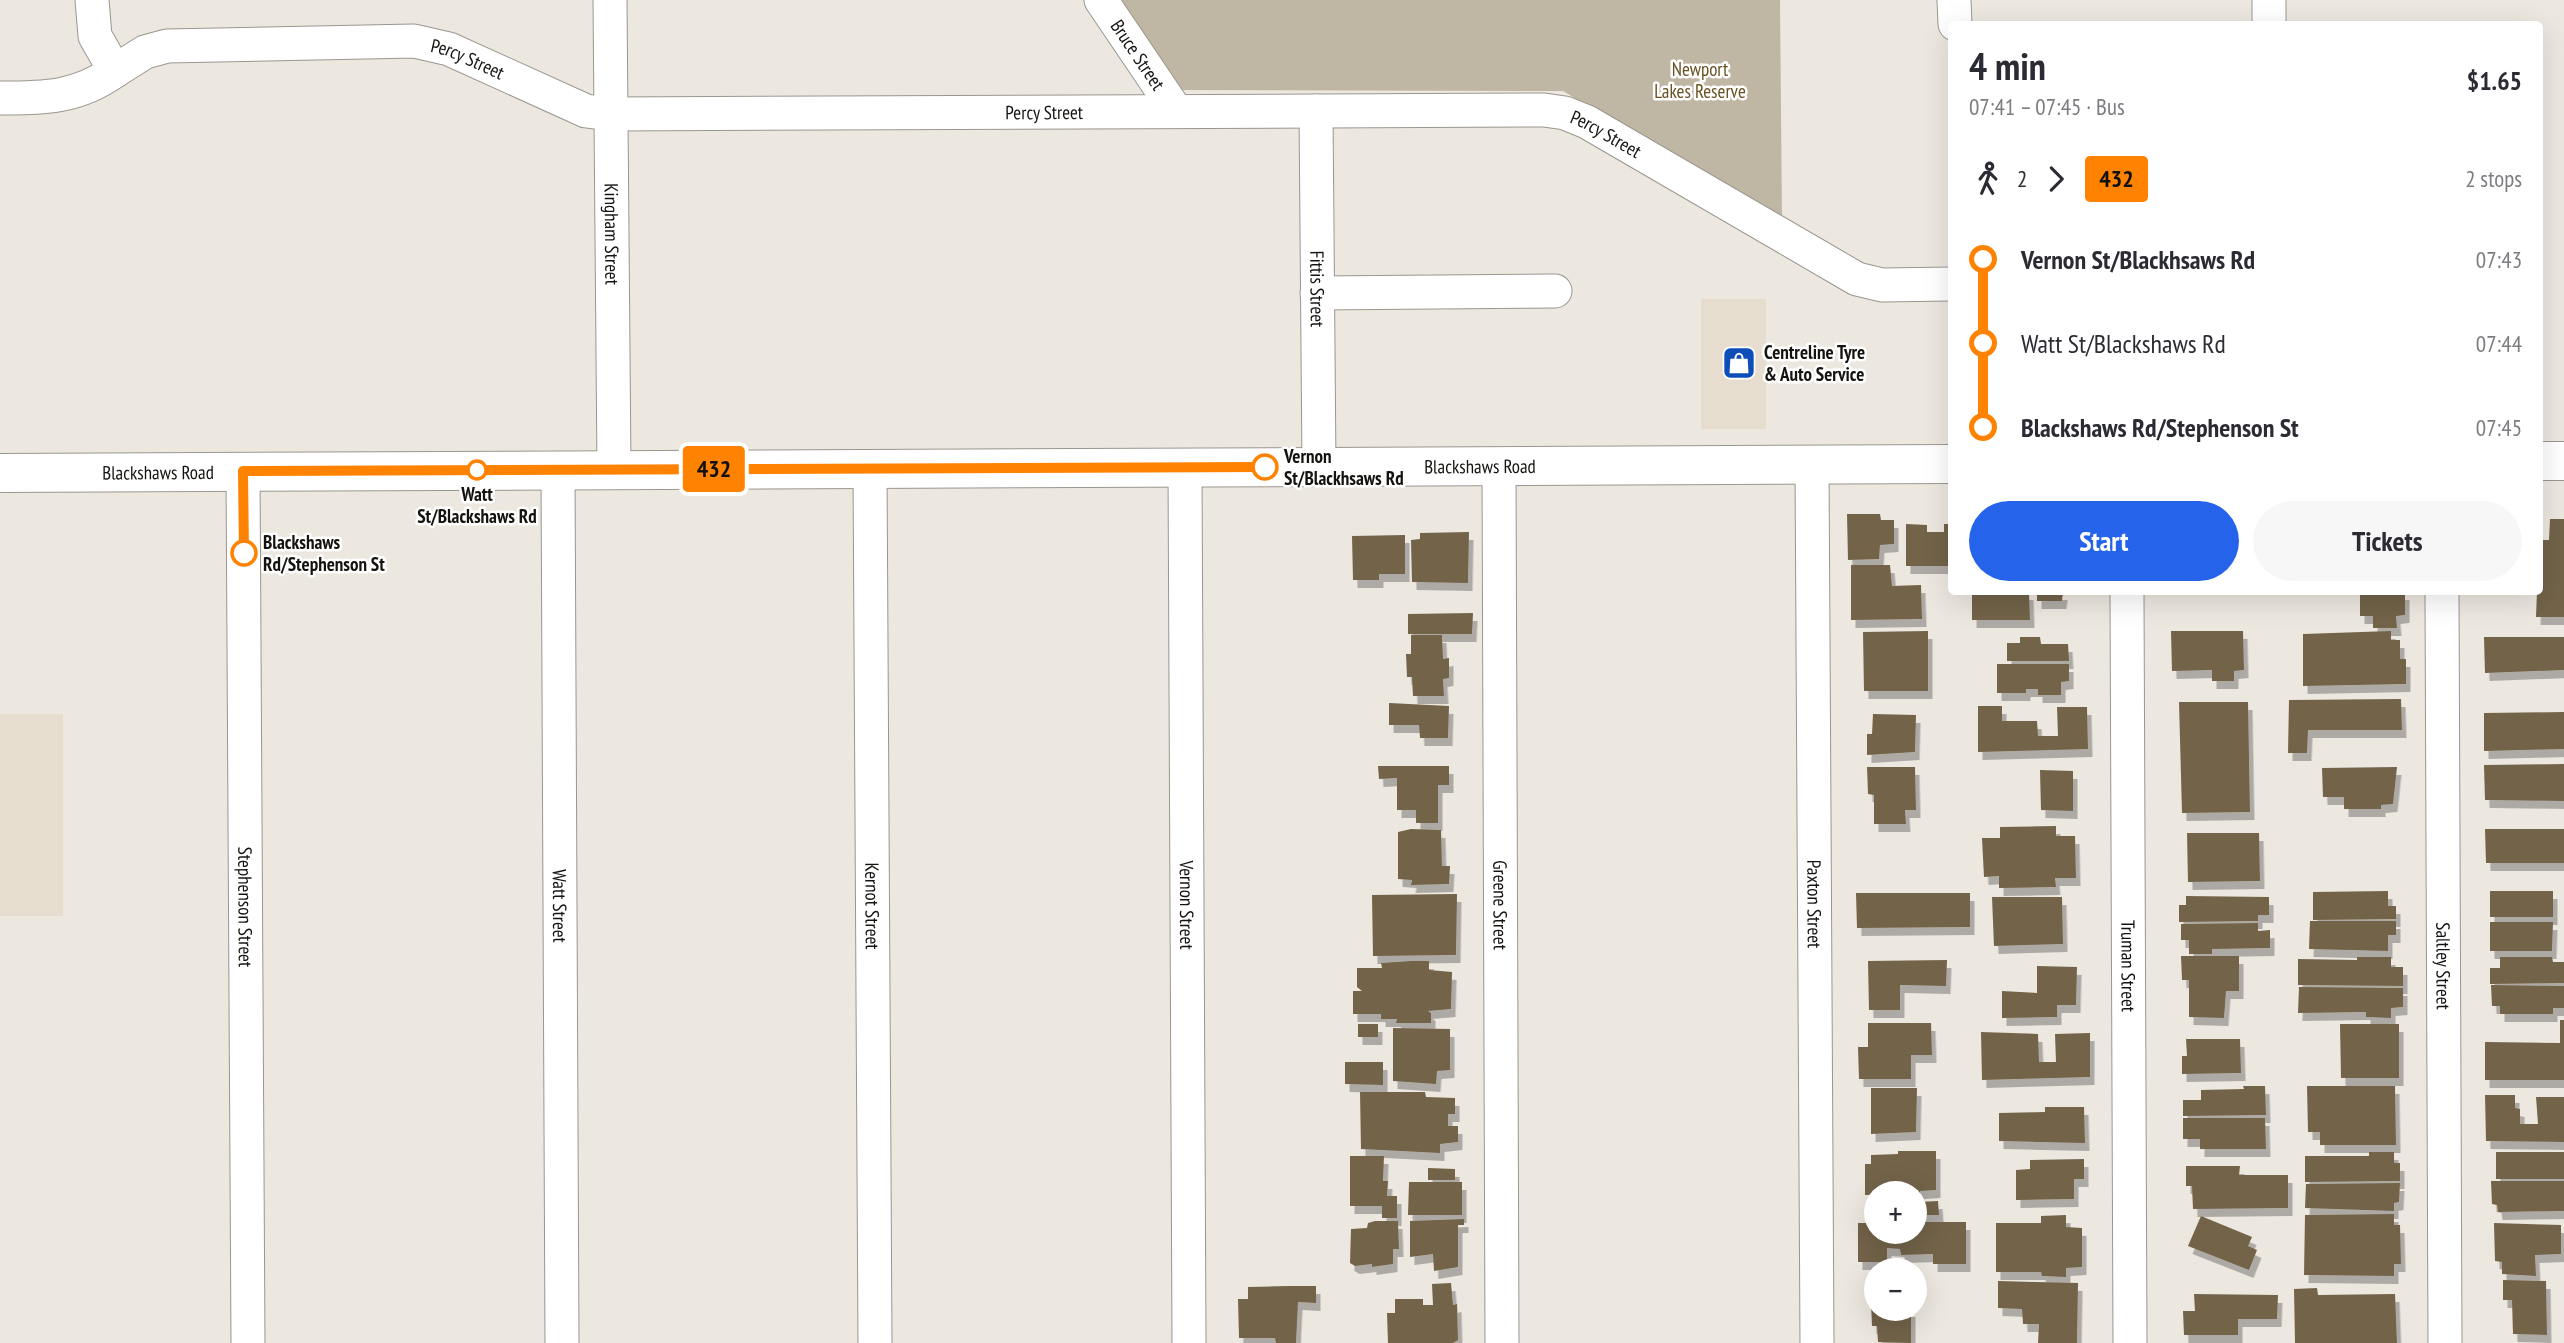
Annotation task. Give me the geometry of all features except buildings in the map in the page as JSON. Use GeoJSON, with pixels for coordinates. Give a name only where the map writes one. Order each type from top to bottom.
{"type":"FeatureCollection","features":[{"type":"Feature","properties":{"kind":"main road"},"geometry":{"type":"LineString","coordinates":[[2543,461],[2564,461]]}},
{"type":"Feature","properties":{"kind":"main road","name":"Blackshaws Road"},"geometry":{"type":"LineString","coordinates":[[0,473],[1948,464]]}},
{"type":"Feature","properties":{"kind":"street"},"geometry":{"type":"LineString","coordinates":[[92,0],[95,36],[114,71]]}},
{"type":"Feature","properties":{"kind":"street","name":"Kingham Street"},"geometry":{"type":"LineString","coordinates":[[610,0],[614,470]]}},
{"type":"Feature","properties":{"kind":"street","name":"Bruce Street"},"geometry":{"type":"LineString","coordinates":[[1101,0],[1175,111]]}},
{"type":"Feature","properties":{"kind":"street"},"geometry":{"type":"LineString","coordinates":[[1954,0],[1955,21]]}},
{"type":"Feature","properties":{"kind":"street"},"geometry":{"type":"LineString","coordinates":[[2269,0],[2269,21]]}},
{"type":"Feature","properties":{"kind":"street","name":"Percy Street"},"geometry":{"type":"LineString","coordinates":[[0,98],[34,98],[82,91],[145,52],[167,46],[414,41],[449,49],[586,111],[610,114],[1544,110],[1565,113],[1587,122],[1857,279],[1882,285],[1948,284]]}},
{"type":"Feature","properties":{"kind":"street","name":"Fittis Street"},"geometry":{"type":"LineString","coordinates":[[1316,111],[1319,467]]}},
{"type":"Feature","properties":{"kind":"street"},"geometry":{"type":"LineString","coordinates":[[1317,293],[1555,291]]}},
{"type":"Feature","properties":{"kind":"street","name":"Paxton Street"},"geometry":{"type":"LineString","coordinates":[[1812,465],[1817,1343]]}},
{"type":"Feature","properties":{"kind":"street","name":"Greene Street"},"geometry":{"type":"LineString","coordinates":[[1499,466],[1502,1343]]}},
{"type":"Feature","properties":{"kind":"street","name":"Vernon Street"},"geometry":{"type":"LineString","coordinates":[[1185,467],[1189,1343]]}},
{"type":"Feature","properties":{"kind":"street","name":"Kernot Street"},"geometry":{"type":"LineString","coordinates":[[870,468],[874,1343]]}},
{"type":"Feature","properties":{"kind":"street","name":"Watt Street"},"geometry":{"type":"LineString","coordinates":[[558,470],[562,1343]]}},
{"type":"Feature","properties":{"kind":"street","name":"Stephenson Street"},"geometry":{"type":"LineString","coordinates":[[243,471],[248,1343]]}},
{"type":"Feature","properties":{"kind":"street","name":"Truman Street"},"geometry":{"type":"LineString","coordinates":[[2127,595],[2130,1343]]}},
{"type":"Feature","properties":{"kind":"street","name":"Saltley Street"},"geometry":{"type":"LineString","coordinates":[[2442,595],[2445,1343]]}},
{"type":"Feature","properties":{"kind":"shaded area"},"geometry":{"type":"Polygon","coordinates":[[[1701,299],[1766,299],[1766,429],[1701,429],[1701,299]]]}},
{"type":"Feature","properties":{"kind":"shaded area"},"geometry":{"type":"Polygon","coordinates":[[[0,714],[63,714],[63,916],[0,916],[0,714]]]}},
{"type":"Feature","properties":{"kind":"green space","name":"Newport Lakes Reserve"},"geometry":{"type":"Polygon","coordinates":[[[1103,0],[1780,0],[1782,222],[1563,91],[1167,90],[1103,0]]]}},
{"type":"Feature","properties":{"kind":"bus line","name":"432"},"geometry":{"type":"LineString","coordinates":[[244,553],[243,471],[1265,467]]}},
{"type":"Feature","properties":{"kind":"place","name":"Centreline Tyre & Auto Service"},"geometry":{"type":"Point","coordinates":[1739,363]}},
{"type":"Feature","properties":{"kind":"place","name":"Vernon St/Blackhsaws Rd"},"geometry":{"type":"Point","coordinates":[1265,467]}},
{"type":"Feature","properties":{"kind":"place","name":"Watt St/Blackshaws Rd"},"geometry":{"type":"Point","coordinates":[477,470]}},
{"type":"Feature","properties":{"kind":"place","name":"Blackshaws Rd/Stephenson St"},"geometry":{"type":"Point","coordinates":[244,553]}}]}
